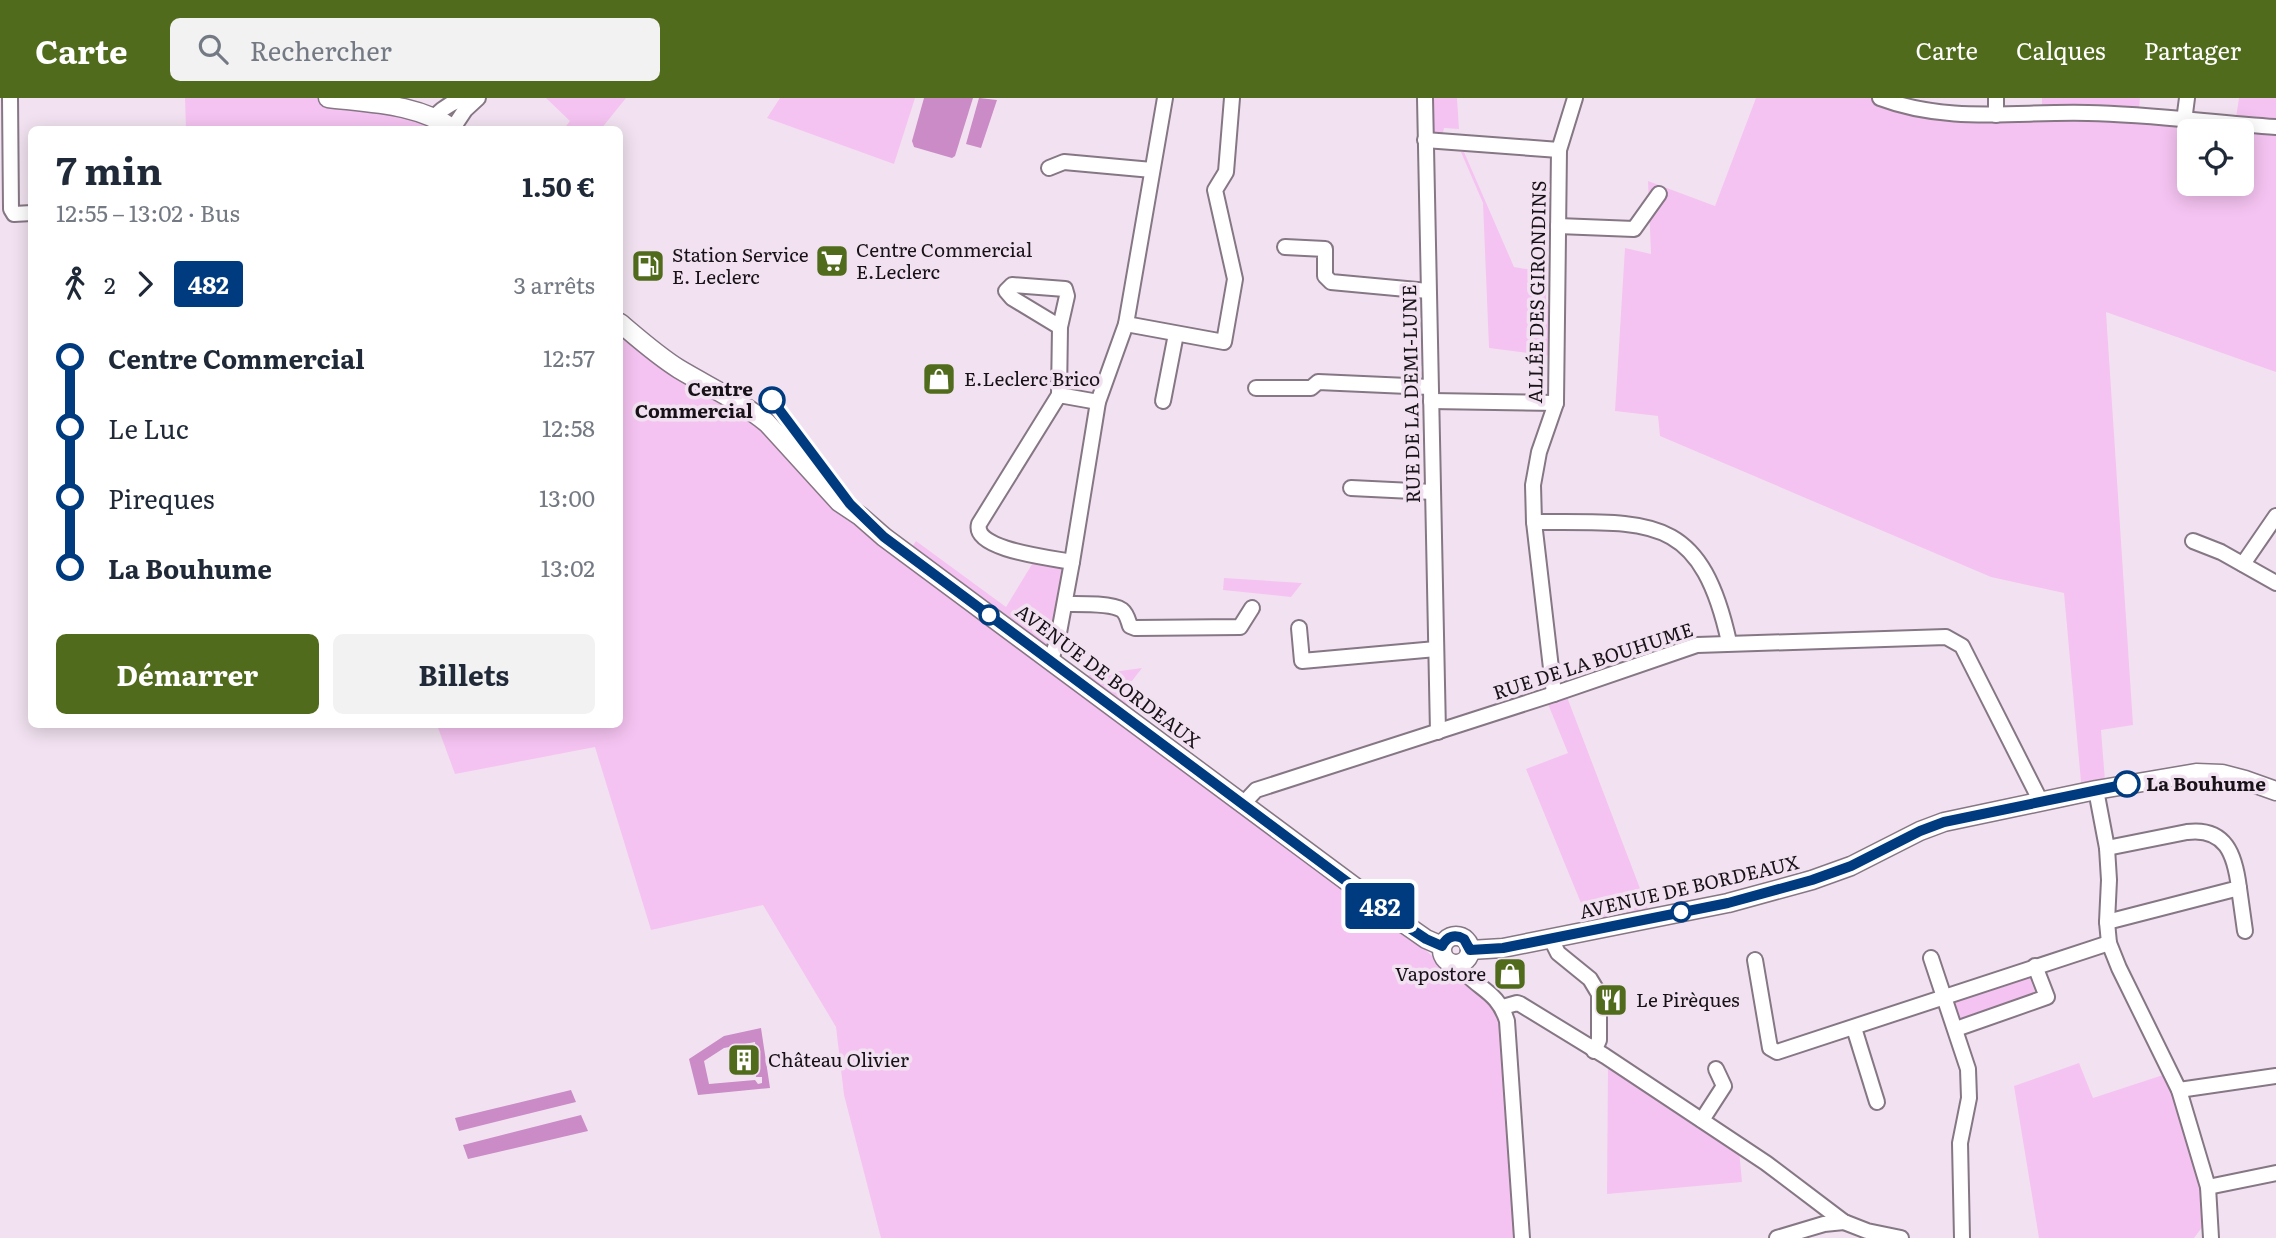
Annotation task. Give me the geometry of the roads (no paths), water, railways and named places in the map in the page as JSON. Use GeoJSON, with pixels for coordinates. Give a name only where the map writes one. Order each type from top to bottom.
{"type":"FeatureCollection","features":[{"type":"Feature","properties":{"kind":"main road"},"geometry":{"type":"LineString","coordinates":[[328,98],[387,105],[435,116],[450,126]]}},
{"type":"Feature","properties":{"kind":"main road","name":"AVENUE DE BORDEAUX"},"geometry":{"type":"LineString","coordinates":[[623,322],[748,396],[775,416],[824,478],[884,537],[1426,939],[1442,946],[1451,937],[1460,937],[1467,942],[1465,957],[1728,903],[1851,866],[1920,831],[1944,822],[2096,790],[2196,773],[2222,775],[2275,790]]}},
{"type":"Feature","properties":{"kind":"main road","name":"AVENUE DE BORDEAUX"},"geometry":{"type":"LineString","coordinates":[[623,323],[658,355],[756,414],[839,502],[855,510]]}},
{"type":"Feature","properties":{"kind":"street"},"geometry":{"type":"LineString","coordinates":[[10,98],[11,209],[14,214],[28,214]]}},
{"type":"Feature","properties":{"kind":"street"},"geometry":{"type":"LineString","coordinates":[[435,116],[440,110],[468,98]]}},
{"type":"Feature","properties":{"kind":"street"},"geometry":{"type":"LineString","coordinates":[[456,126],[465,110],[478,98]]}},
{"type":"Feature","properties":{"kind":"street"},"geometry":{"type":"LineString","coordinates":[[1051,660],[1065,604],[1098,401],[1126,324],[1165,98]]}},
{"type":"Feature","properties":{"kind":"street"},"geometry":{"type":"LineString","coordinates":[[1126,324],[1224,342],[1235,279],[1215,190],[1226,172],[1233,98]]}},
{"type":"Feature","properties":{"kind":"street","name":"RUE DE LA DEMI-LUNE"},"geometry":{"type":"LineString","coordinates":[[1425,98],[1438,732]]}},
{"type":"Feature","properties":{"kind":"street","name":"ALLÉE DES GIRONDINS"},"geometry":{"type":"LineString","coordinates":[[1554,694],[1534,522],[1533,485],[1539,452],[1556,403],[1559,150],[1575,98]]}},
{"type":"Feature","properties":{"kind":"street"},"geometry":{"type":"LineString","coordinates":[[1883,98],[1921,110],[1946,114],[2087,113],[2177,120]]}},
{"type":"Feature","properties":{"kind":"street"},"geometry":{"type":"LineString","coordinates":[[1996,98],[1996,115]]}},
{"type":"Feature","properties":{"kind":"street"},"geometry":{"type":"LineString","coordinates":[[2184,119],[2187,98]]}},
{"type":"Feature","properties":{"kind":"street"},"geometry":{"type":"LineString","coordinates":[[2254,126],[2276,127]]}},
{"type":"Feature","properties":{"kind":"street"},"geometry":{"type":"LineString","coordinates":[[1424,140],[1559,150]]}},
{"type":"Feature","properties":{"kind":"street"},"geometry":{"type":"LineString","coordinates":[[1049,168],[1064,162],[1152,170]]}},
{"type":"Feature","properties":{"kind":"street"},"geometry":{"type":"LineString","coordinates":[[1558,226],[1634,229],[1659,194]]}},
{"type":"Feature","properties":{"kind":"street"},"geometry":{"type":"LineString","coordinates":[[1285,247],[1325,249],[1325,276],[1331,282],[1428,291]]}},
{"type":"Feature","properties":{"kind":"street"},"geometry":{"type":"LineString","coordinates":[[1060,327],[1059,395],[977,530],[980,536],[998,546],[1072,562]]}},
{"type":"Feature","properties":{"kind":"street"},"geometry":{"type":"LineString","coordinates":[[1163,401],[1176,334]]}},
{"type":"Feature","properties":{"kind":"street"},"geometry":{"type":"LineString","coordinates":[[1256,387],[1311,388],[1318,382],[1430,394],[1556,403]]}},
{"type":"Feature","properties":{"kind":"street"},"geometry":{"type":"LineString","coordinates":[[1059,395],[1098,401]]}},
{"type":"Feature","properties":{"kind":"street"},"geometry":{"type":"LineString","coordinates":[[1350,488],[1433,492]]}},
{"type":"Feature","properties":{"kind":"street"},"geometry":{"type":"LineString","coordinates":[[2243,564],[2276,516]]}},
{"type":"Feature","properties":{"kind":"street"},"geometry":{"type":"LineString","coordinates":[[1534,522],[1636,525],[1668,534],[1690,551],[1708,577],[1717,597],[1729,642]]}},
{"type":"Feature","properties":{"kind":"street"},"geometry":{"type":"LineString","coordinates":[[2193,541],[2276,583]]}},
{"type":"Feature","properties":{"kind":"street"},"geometry":{"type":"LineString","coordinates":[[1065,604],[1114,607],[1122,610],[1127,615],[1129,626],[1135,628],[1240,627],[1252,608]]}},
{"type":"Feature","properties":{"kind":"street"},"geometry":{"type":"LineString","coordinates":[[1299,628],[1302,661],[1436,649]]}},
{"type":"Feature","properties":{"kind":"street","name":"RUE DE LA BOUHUME"},"geometry":{"type":"LineString","coordinates":[[1243,804],[1256,790],[1697,645],[1945,636],[1962,646],[2041,802]]}},
{"type":"Feature","properties":{"kind":"street"},"geometry":{"type":"LineString","coordinates":[[2096,790],[2107,848],[2109,943],[2179,1090],[2208,1186],[2211,1238]]}},
{"type":"Feature","properties":{"kind":"street"},"geometry":{"type":"LineString","coordinates":[[2107,848],[2187,832],[2215,836],[2233,857],[2245,931]]}},
{"type":"Feature","properties":{"kind":"street"},"geometry":{"type":"LineString","coordinates":[[2107,922],[2239,888]]}},
{"type":"Feature","properties":{"kind":"street"},"geometry":{"type":"LineString","coordinates":[[1551,939],[1558,953],[1591,979],[1600,994],[1600,1054]]}},
{"type":"Feature","properties":{"kind":"street"},"geometry":{"type":"LineString","coordinates":[[1755,960],[1770,1048],[1777,1052],[2109,943]]}},
{"type":"Feature","properties":{"kind":"street"},"geometry":{"type":"LineString","coordinates":[[1465,957],[1464,971],[1503,1007],[1510,1034],[1522,1238]]}},
{"type":"Feature","properties":{"kind":"street"},"geometry":{"type":"LineString","coordinates":[[1931,958],[1968,1069],[1969,1087],[1960,1143],[1962,1238]]}},
{"type":"Feature","properties":{"kind":"street"},"geometry":{"type":"LineString","coordinates":[[1956,1029],[2047,997],[2035,966]]}},
{"type":"Feature","properties":{"kind":"street"},"geometry":{"type":"LineString","coordinates":[[1503,1007],[1520,1004],[1600,1054],[1766,1163],[1844,1222],[1867,1231],[1901,1238]]}},
{"type":"Feature","properties":{"kind":"street"},"geometry":{"type":"LineString","coordinates":[[1854,1028],[1877,1102]]}},
{"type":"Feature","properties":{"kind":"street"},"geometry":{"type":"LineString","coordinates":[[1702,1120],[1724,1086],[1716,1069]]}},
{"type":"Feature","properties":{"kind":"street"},"geometry":{"type":"LineString","coordinates":[[2179,1090],[2276,1076]]}},
{"type":"Feature","properties":{"kind":"street"},"geometry":{"type":"LineString","coordinates":[[2208,1186],[2276,1173]]}},
{"type":"Feature","properties":{"kind":"street"},"geometry":{"type":"LineString","coordinates":[[1777,1238],[1824,1224],[1844,1222]]}},
{"type":"Feature","properties":{"kind":"street"},"geometry":{"type":"LineString","coordinates":[[1844,1222],[1849,1238]]}},
{"type":"Feature","properties":{"kind":"place","name":"Centre Commercial E.Leclerc"},"geometry":{"type":"Point","coordinates":[832,261]}},
{"type":"Feature","properties":{"kind":"place","name":"Station Service E. Leclerc"},"geometry":{"type":"Point","coordinates":[648,266]}},
{"type":"Feature","properties":{"kind":"place","name":"E.Leclerc Brico"},"geometry":{"type":"Point","coordinates":[939,379]}},
{"type":"Feature","properties":{"kind":"place","name":"Centre Commercial"},"geometry":{"type":"Point","coordinates":[772,400]}},
{"type":"Feature","properties":{"kind":"place","name":"La Bouhume"},"geometry":{"type":"Point","coordinates":[2127,784]}},
{"type":"Feature","properties":{"kind":"place","name":"Vapostore"},"geometry":{"type":"Point","coordinates":[1510,974]}},
{"type":"Feature","properties":{"kind":"place","name":"Le Pirèques"},"geometry":{"type":"Point","coordinates":[1611,1000]}},
{"type":"Feature","properties":{"kind":"place","name":"Château Olivier"},"geometry":{"type":"Point","coordinates":[744,1060]}}]}
